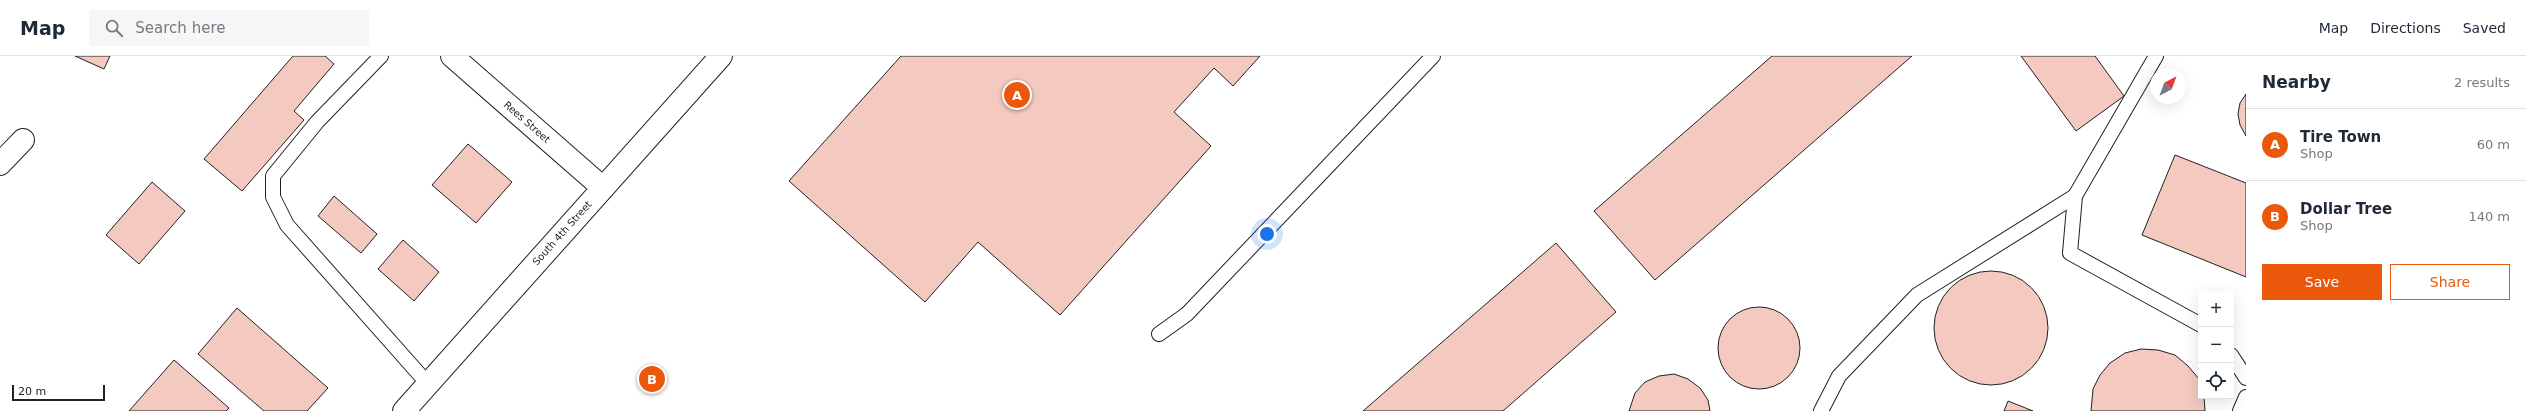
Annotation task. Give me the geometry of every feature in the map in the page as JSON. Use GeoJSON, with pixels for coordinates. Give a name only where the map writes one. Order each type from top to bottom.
{"type":"FeatureCollection","features":[{"type":"Feature","properties":{"kind":"main road","name":"Rees Street"},"geometry":{"type":"LineString","coordinates":[[452,56],[603,188]]}},
{"type":"Feature","properties":{"kind":"main road","name":"South 4th Street"},"geometry":{"type":"LineString","coordinates":[[404,411],[721,56]]}},
{"type":"Feature","properties":{"kind":"main road"},"geometry":{"type":"LineString","coordinates":[[0,164],[23,140]]}},
{"type":"Feature","properties":{"kind":"lane"},"geometry":{"type":"LineString","coordinates":[[381,56],[317,122],[273,176],[274,197],[287,225],[428,384]]}},
{"type":"Feature","properties":{"kind":"lane"},"geometry":{"type":"LineString","coordinates":[[1159,334],[1187,314],[1433,56]]}},
{"type":"Feature","properties":{"kind":"lane"},"geometry":{"type":"LineString","coordinates":[[2156,56],[2075,196],[2070,253],[2198,322]]}},
{"type":"Feature","properties":{"kind":"lane"},"geometry":{"type":"LineString","coordinates":[[1821,411],[1839,376],[1916,295],[2075,196]]}},
{"type":"Feature","properties":{"kind":"lane"},"geometry":{"type":"LineString","coordinates":[[2234,360],[2246,378]]}},
{"type":"Feature","properties":{"kind":"lane"},"geometry":{"type":"LineString","coordinates":[[2240,411],[2246,397]]}},
{"type":"Feature","properties":{"kind":"building"},"geometry":{"type":"Polygon","coordinates":[[[75,56],[110,56],[104,69],[75,56]]]}},
{"type":"Feature","properties":{"kind":"building"},"geometry":{"type":"Polygon","coordinates":[[[293,56],[325,56],[334,64],[294,111],[304,120],[242,191],[204,159],[293,56]]]}},
{"type":"Feature","properties":{"kind":"building"},"geometry":{"type":"Polygon","coordinates":[[[901,56],[1260,56],[1233,86],[1214,68],[1174,112],[1211,146],[1060,315],[978,242],[925,302],[789,181],[901,56]]]}},
{"type":"Feature","properties":{"kind":"building"},"geometry":{"type":"Polygon","coordinates":[[[1772,56],[1912,56],[1655,280],[1594,211],[1772,56]]]}},
{"type":"Feature","properties":{"kind":"building"},"geometry":{"type":"Polygon","coordinates":[[[2021,56],[2095,56],[2124,96],[2076,131],[2021,56]]]}},
{"type":"Feature","properties":{"kind":"building"},"geometry":{"type":"Polygon","coordinates":[[[2246,94],[2246,136],[2240,125],[2238,114],[2240,103],[2246,94]]]}},
{"type":"Feature","properties":{"kind":"building"},"geometry":{"type":"Polygon","coordinates":[[[468,144],[512,182],[476,223],[432,185],[468,144]]]}},
{"type":"Feature","properties":{"kind":"building"},"geometry":{"type":"Polygon","coordinates":[[[2175,155],[2246,183],[2246,277],[2142,235],[2175,155]]]}},
{"type":"Feature","properties":{"kind":"building"},"geometry":{"type":"Polygon","coordinates":[[[152,182],[185,211],[139,264],[106,235],[152,182]]]}},
{"type":"Feature","properties":{"kind":"building"},"geometry":{"type":"Polygon","coordinates":[[[334,196],[377,234],[361,253],[318,216],[334,196]]]}},
{"type":"Feature","properties":{"kind":"building"},"geometry":{"type":"Polygon","coordinates":[[[403,240],[439,272],[414,301],[378,269],[403,240]]]}},
{"type":"Feature","properties":{"kind":"building"},"geometry":{"type":"Polygon","coordinates":[[[1556,243],[1616,312],[1503,411],[1363,411],[1556,243]]]}},
{"type":"Feature","properties":{"kind":"building"},"geometry":{"type":"Polygon","coordinates":[[[1991,271],[2013,275],[2031,288],[2044,306],[2048,328],[2044,350],[2031,368],[2013,381],[1991,385],[1969,381],[1951,368],[1938,350],[1934,328],[1938,306],[1951,288],[1969,275],[1991,271]]]}},
{"type":"Feature","properties":{"kind":"building"},"geometry":{"type":"Polygon","coordinates":[[[1759,307],[1775,310],[1788,319],[1797,332],[1800,348],[1797,364],[1788,377],[1775,386],[1759,389],[1743,386],[1730,377],[1721,364],[1718,348],[1721,332],[1730,319],[1743,310],[1759,307]]]}},
{"type":"Feature","properties":{"kind":"building"},"geometry":{"type":"Polygon","coordinates":[[[237,308],[328,388],[307,411],[264,411],[198,354],[237,308]]]}},
{"type":"Feature","properties":{"kind":"building"},"geometry":{"type":"Polygon","coordinates":[[[2141,349],[2158,350],[2175,355],[2188,366],[2198,378],[2198,399],[2204,399],[2205,411],[2091,411],[2093,389],[2100,375],[2110,363],[2125,353],[2141,349]]]}},
{"type":"Feature","properties":{"kind":"building"},"geometry":{"type":"Polygon","coordinates":[[[174,360],[229,408],[226,411],[129,411],[174,360]]]}},
{"type":"Feature","properties":{"kind":"building"},"geometry":{"type":"Polygon","coordinates":[[[1674,374],[1688,379],[1700,388],[1708,400],[1710,411],[1629,411],[1635,393],[1645,382],[1659,376],[1674,374]]]}},
{"type":"Feature","properties":{"kind":"building"},"geometry":{"type":"Polygon","coordinates":[[[2008,401],[2033,411],[2004,411],[2008,401]]]}},
{"type":"Feature","properties":{"kind":"place","name":"Tire Town"},"geometry":{"type":"Point","coordinates":[1017,95]}},
{"type":"Feature","properties":{"kind":"place","name":"Dollar Tree"},"geometry":{"type":"Point","coordinates":[652,379]}}]}
